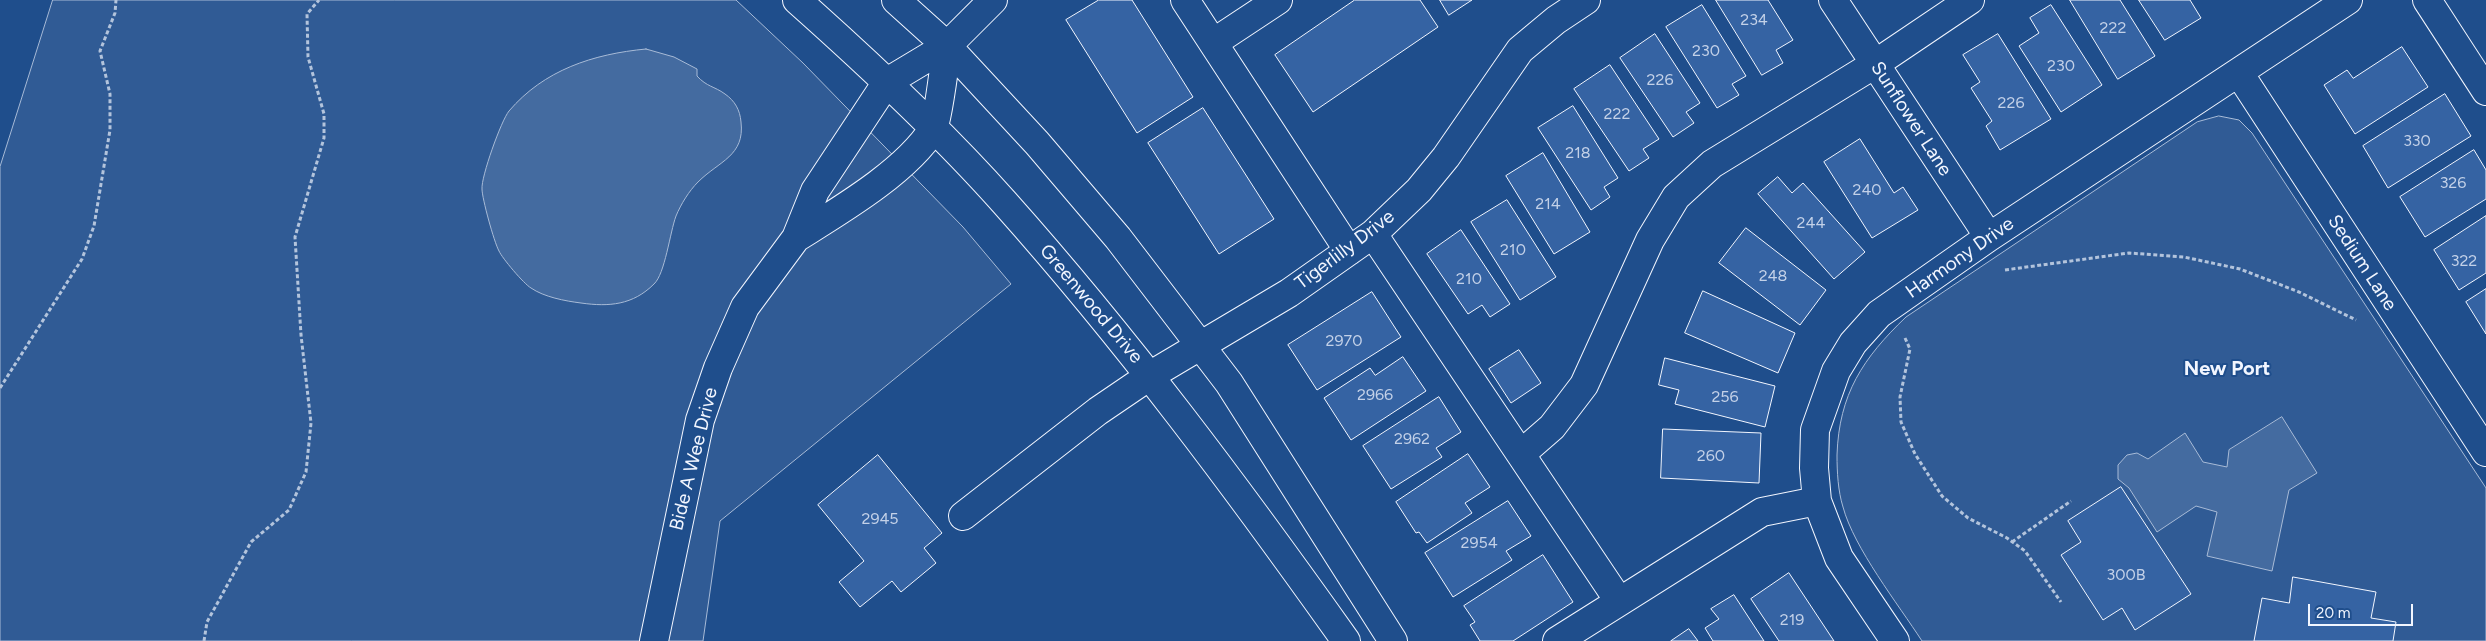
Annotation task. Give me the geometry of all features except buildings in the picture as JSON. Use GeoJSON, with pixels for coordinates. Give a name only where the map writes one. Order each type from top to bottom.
{"type":"FeatureCollection","features":[{"type":"Feature","properties":{"kind":"street","name":"Greenwood Drive"},"geometry":{"type":"LineString","coordinates":[[797,0],[887,82],[1003,200],[1151,375],[1244,498],[1346,641]]}},
{"type":"Feature","properties":{"kind":"street"},"geometry":{"type":"LineString","coordinates":[[896,0],[947,46],[1037,143],[1112,231],[1202,346],[1234,392],[1393,641]]}},
{"type":"Feature","properties":{"kind":"street","name":"Bide A Wee Drive"},"geometry":{"type":"LineString","coordinates":[[654,641],[700,420],[718,368],[745,307],[796,238],[815,191],[887,82],[947,46],[994,0]]}},
{"type":"Feature","properties":{"kind":"street"},"geometry":{"type":"LineString","coordinates":[[1185,0],[1349,252]]}},
{"type":"Feature","properties":{"kind":"street"},"geometry":{"type":"LineString","coordinates":[[1213,43],[1278,0]]}},
{"type":"Feature","properties":{"kind":"street","name":"Tigerlilly Drive"},"geometry":{"type":"LineString","coordinates":[[964,516],[1098,411],[1151,375],[1288,293],[1373,234],[1419,190],[1446,156],[1520,50],[1556,20],[1586,0]]}},
{"type":"Feature","properties":{"kind":"street","name":"Sunflower Lane"},"geometry":{"type":"LineString","coordinates":[[1833,0],[1989,237]]}},
{"type":"Feature","properties":{"kind":"street"},"geometry":{"type":"LineString","coordinates":[[1521,454],[1552,427],[1584,384],[1650,240],[1676,197],[1712,164],[1875,64],[1970,0]]}},
{"type":"Feature","properties":{"kind":"street","name":"Harmony Drive"},"geometry":{"type":"LineString","coordinates":[[1895,641],[1839,558],[1817,501],[1814,468],[1815,430],[1836,371],[1853,343],[1879,314],[1989,237],[2348,0]]}},
{"type":"Feature","properties":{"kind":"street"},"geometry":{"type":"LineString","coordinates":[[2427,0],[2486,91]]}},
{"type":"Feature","properties":{"kind":"street"},"geometry":{"type":"LineString","coordinates":[[934,128],[947,46]]}},
{"type":"Feature","properties":{"kind":"street","name":"Sedium Lane"},"geometry":{"type":"LineString","coordinates":[[2239,73],[2486,452]]}},
{"type":"Feature","properties":{"kind":"street","name":"Bide A Wee Drive"},"geometry":{"type":"LineString","coordinates":[[796,238],[882,180],[910,155],[934,128]]}},
{"type":"Feature","properties":{"kind":"street"},"geometry":{"type":"LineString","coordinates":[[1373,234],[1619,601]]}},
{"type":"Feature","properties":{"kind":"street"},"geometry":{"type":"LineString","coordinates":[[1558,641],[1762,512],[1817,501]]}},
{"type":"Feature","properties":{"kind":"path"},"geometry":{"type":"LineString","coordinates":[[0,388],[82,258],[94,226],[110,130],[110,94],[100,51],[115,14],[116,0]]}},
{"type":"Feature","properties":{"kind":"path"},"geometry":{"type":"LineString","coordinates":[[204,641],[207,622],[251,542],[289,510],[306,472],[311,423],[301,335],[295,237],[324,138],[324,114],[308,57],[307,14],[319,0]]}},
{"type":"Feature","properties":{"kind":"path"},"geometry":{"type":"LineString","coordinates":[[2005,270],[2129,253],[2184,257],[2240,270],[2299,292],[2356,320]]}},
{"type":"Feature","properties":{"kind":"path"},"geometry":{"type":"LineString","coordinates":[[1905,338],[1910,349],[1900,397],[1902,422],[1914,454],[1942,496],[1968,518],[2025,551],[2061,602]]}},
{"type":"Feature","properties":{"kind":"path"},"geometry":{"type":"LineString","coordinates":[[2012,542],[2071,501]]}},
{"type":"Feature","properties":{"kind":"shaded area"},"geometry":{"type":"Polygon","coordinates":[[[53,0],[736,0],[803,63],[963,227],[1011,284],[720,521],[703,641],[0,641],[0,167],[53,0]]]}},
{"type":"Feature","properties":{"kind":"shaded area"},"geometry":{"type":"Polygon","coordinates":[[[646,49],[674,57],[697,69],[697,76],[701,80],[721,91],[732,100],[740,118],[741,133],[739,143],[729,157],[691,189],[676,216],[658,279],[646,291],[620,303],[601,305],[568,301],[542,294],[523,282],[501,254],[494,239],[486,210],[482,189],[483,183],[488,162],[501,126],[509,111],[523,97],[554,75],[571,66],[589,60],[626,51],[646,49]]]}},
{"type":"Feature","properties":{"kind":"shaded area"},"geometry":{"type":"Polygon","coordinates":[[[2219,116],[2239,120],[2252,133],[2486,488],[2486,641],[1922,641],[1867,558],[1849,523],[1841,501],[1837,468],[1839,433],[1848,395],[1856,378],[1877,347],[1906,317],[2197,122],[2219,116]]]}},
{"type":"Feature","properties":{"kind":"shaded area"},"geometry":{"type":"Polygon","coordinates":[[[2282,417],[2317,473],[2289,490],[2272,571],[2207,556],[2217,512],[2196,506],[2157,532],[2129,488],[2118,479],[2118,465],[2127,455],[2137,453],[2148,459],[2185,433],[2203,462],[2227,467],[2229,450],[2282,417]]]}},
{"type":"Feature","properties":{"kind":"district","name":"New Port"},"geometry":{"type":"Point","coordinates":[2227,369]}}]}
